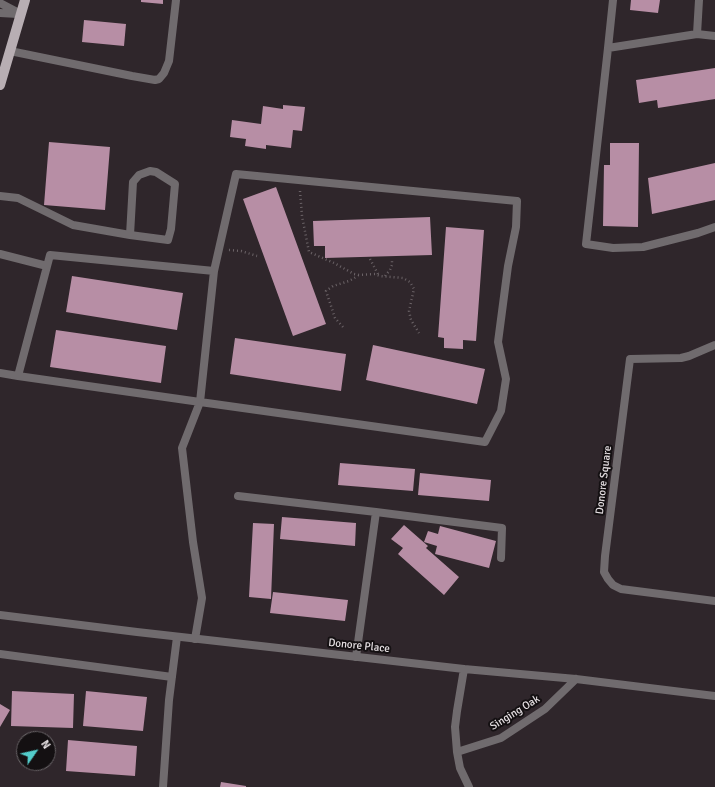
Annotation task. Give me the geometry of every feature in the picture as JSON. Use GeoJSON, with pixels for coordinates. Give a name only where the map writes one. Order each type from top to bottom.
{"type":"FeatureCollection","features":[{"type":"Feature","properties":{"kind":"main road"},"geometry":{"type":"LineString","coordinates":[[0,85],[26,0]]}},
{"type":"Feature","properties":{"kind":"street"},"geometry":{"type":"LineString","coordinates":[[10,51],[155,80],[164,73],[169,61],[176,0]]}},
{"type":"Feature","properties":{"kind":"street"},"geometry":{"type":"LineString","coordinates":[[613,0],[586,244],[613,248],[642,246],[698,233],[715,227]]}},
{"type":"Feature","properties":{"kind":"street"},"geometry":{"type":"LineString","coordinates":[[697,34],[699,0]]}},
{"type":"Feature","properties":{"kind":"street"},"geometry":{"type":"LineString","coordinates":[[0,3],[21,14]]}},
{"type":"Feature","properties":{"kind":"street"},"geometry":{"type":"LineString","coordinates":[[0,13],[21,14]]}},
{"type":"Feature","properties":{"kind":"street"},"geometry":{"type":"LineString","coordinates":[[608,48],[697,34],[715,36]]}},
{"type":"Feature","properties":{"kind":"street"},"geometry":{"type":"LineString","coordinates":[[0,196],[18,198],[73,225],[130,235],[168,240],[171,229],[175,184],[156,172],[150,171],[140,175],[133,182],[130,235]]}},
{"type":"Feature","properties":{"kind":"street"},"geometry":{"type":"LineString","coordinates":[[0,373],[200,402],[485,442],[501,411],[506,379],[498,342],[508,266],[516,227],[517,201],[236,174],[214,271],[200,402],[182,448],[193,542],[202,598],[196,639]]}},
{"type":"Feature","properties":{"kind":"street"},"geometry":{"type":"LineString","coordinates":[[0,254],[47,266]]}},
{"type":"Feature","properties":{"kind":"street"},"geometry":{"type":"LineString","coordinates":[[18,376],[50,255],[214,271]]}},
{"type":"Feature","properties":{"kind":"street","name":"Donore Square"},"geometry":{"type":"LineString","coordinates":[[715,345],[681,358],[630,359],[604,572],[613,585],[621,589],[715,601]]}},
{"type":"Feature","properties":{"kind":"street"},"geometry":{"type":"LineString","coordinates":[[238,496],[502,528],[501,558]]}},
{"type":"Feature","properties":{"kind":"street"},"geometry":{"type":"LineString","coordinates":[[356,657],[376,512]]}},
{"type":"Feature","properties":{"kind":"street","name":"Donore Place"},"geometry":{"type":"LineString","coordinates":[[0,615],[177,637],[464,669],[576,679],[715,696]]}},
{"type":"Feature","properties":{"kind":"street"},"geometry":{"type":"LineString","coordinates":[[163,787],[169,700],[177,637]]}},
{"type":"Feature","properties":{"kind":"street"},"geometry":{"type":"LineString","coordinates":[[0,654],[172,677]]}},
{"type":"Feature","properties":{"kind":"street"},"geometry":{"type":"LineString","coordinates":[[464,669],[456,716],[457,752],[460,768],[469,787]]}},
{"type":"Feature","properties":{"kind":"street","name":"Singing Oak"},"geometry":{"type":"LineString","coordinates":[[457,752],[501,738],[545,709],[576,679]]}},
{"type":"Feature","properties":{"kind":"path"},"geometry":{"type":"LineString","coordinates":[[299,180],[302,216],[309,252],[354,274],[375,274],[380,276],[403,278],[410,282],[414,289],[409,311],[410,320],[419,334]]}},
{"type":"Feature","properties":{"kind":"path"},"geometry":{"type":"LineString","coordinates":[[219,250],[241,251],[257,256]]}},
{"type":"Feature","properties":{"kind":"path"},"geometry":{"type":"LineString","coordinates":[[370,259],[380,276]]}},
{"type":"Feature","properties":{"kind":"path"},"geometry":{"type":"LineString","coordinates":[[385,276],[390,270],[392,260]]}},
{"type":"Feature","properties":{"kind":"path"},"geometry":{"type":"LineString","coordinates":[[343,327],[335,318],[326,291],[333,286],[355,279],[359,275]]}},
{"type":"Feature","properties":{"kind":"building"},"geometry":{"type":"Polygon","coordinates":[[[141,0],[163,0],[163,4],[141,2],[141,0]]]}},
{"type":"Feature","properties":{"kind":"building"},"geometry":{"type":"Polygon","coordinates":[[[631,0],[660,0],[658,13],[630,10],[631,0]]]}},
{"type":"Feature","properties":{"kind":"building"},"geometry":{"type":"Polygon","coordinates":[[[84,20],[126,24],[124,46],[82,42],[84,20]]]}},
{"type":"Feature","properties":{"kind":"building"},"geometry":{"type":"Polygon","coordinates":[[[715,68],[715,99],[658,108],[657,100],[639,103],[636,80],[715,68]]]}},
{"type":"Feature","properties":{"kind":"building"},"geometry":{"type":"Polygon","coordinates":[[[283,105],[305,107],[302,131],[293,130],[291,148],[266,145],[266,149],[245,146],[246,139],[230,137],[232,120],[261,124],[263,106],[283,109],[283,105]]]}},
{"type":"Feature","properties":{"kind":"building"},"geometry":{"type":"Polygon","coordinates":[[[49,142],[110,147],[105,210],[44,205],[49,142]]]}},
{"type":"Feature","properties":{"kind":"building"},"geometry":{"type":"Polygon","coordinates":[[[610,143],[639,143],[638,227],[603,226],[604,165],[610,165],[610,143]]]}},
{"type":"Feature","properties":{"kind":"building"},"geometry":{"type":"Polygon","coordinates":[[[715,163],[715,200],[652,214],[648,178],[715,163]]]}},
{"type":"Feature","properties":{"kind":"building"},"geometry":{"type":"Polygon","coordinates":[[[276,187],[326,324],[293,336],[243,199],[276,187]]]}},
{"type":"Feature","properties":{"kind":"building"},"geometry":{"type":"Polygon","coordinates":[[[430,217],[432,255],[325,258],[325,246],[314,246],[313,221],[430,217]]]}},
{"type":"Feature","properties":{"kind":"building"},"geometry":{"type":"Polygon","coordinates":[[[446,227],[484,230],[476,341],[463,340],[463,349],[444,348],[444,338],[438,337],[446,227]]]}},
{"type":"Feature","properties":{"kind":"building"},"geometry":{"type":"Polygon","coordinates":[[[72,276],[183,293],[177,330],[66,312],[72,276]]]}},
{"type":"Feature","properties":{"kind":"building"},"geometry":{"type":"Polygon","coordinates":[[[56,330],[166,346],[161,383],[50,367],[56,330]]]}},
{"type":"Feature","properties":{"kind":"building"},"geometry":{"type":"Polygon","coordinates":[[[235,338],[346,354],[341,391],[230,374],[235,338]]]}},
{"type":"Feature","properties":{"kind":"building"},"geometry":{"type":"Polygon","coordinates":[[[373,345],[485,369],[477,404],[366,380],[373,345]]]}},
{"type":"Feature","properties":{"kind":"building"},"geometry":{"type":"Polygon","coordinates":[[[340,463],[415,469],[413,491],[338,485],[340,463]]]}},
{"type":"Feature","properties":{"kind":"building"},"geometry":{"type":"Polygon","coordinates":[[[420,473],[491,480],[489,501],[418,495],[420,473]]]}},
{"type":"Feature","properties":{"kind":"building"},"geometry":{"type":"Polygon","coordinates":[[[282,517],[356,523],[355,546],[280,539],[282,517]]]}},
{"type":"Feature","properties":{"kind":"building"},"geometry":{"type":"Polygon","coordinates":[[[253,523],[274,524],[271,599],[249,597],[253,523]]]}},
{"type":"Feature","properties":{"kind":"building"},"geometry":{"type":"Polygon","coordinates":[[[404,525],[428,546],[426,548],[459,577],[444,595],[398,554],[403,548],[391,539],[404,525]]]}},
{"type":"Feature","properties":{"kind":"building"},"geometry":{"type":"Polygon","coordinates":[[[440,526],[496,541],[489,568],[435,554],[437,546],[424,542],[428,531],[438,534],[440,526]]]}},
{"type":"Feature","properties":{"kind":"building"},"geometry":{"type":"Polygon","coordinates":[[[273,592],[348,600],[345,621],[270,613],[273,592]]]}},
{"type":"Feature","properties":{"kind":"building"},"geometry":{"type":"Polygon","coordinates":[[[12,691],[74,694],[73,728],[11,726],[12,691]]]}},
{"type":"Feature","properties":{"kind":"building"},"geometry":{"type":"Polygon","coordinates":[[[86,691],[147,697],[143,731],[83,726],[86,691]]]}},
{"type":"Feature","properties":{"kind":"building"},"geometry":{"type":"Polygon","coordinates":[[[0,704],[10,710],[0,727],[0,704]]]}},
{"type":"Feature","properties":{"kind":"building"},"geometry":{"type":"Polygon","coordinates":[[[68,740],[137,746],[135,776],[66,771],[68,740]]]}},
{"type":"Feature","properties":{"kind":"building"},"geometry":{"type":"Polygon","coordinates":[[[221,782],[246,786],[246,787],[220,787],[221,782]]]}}]}
